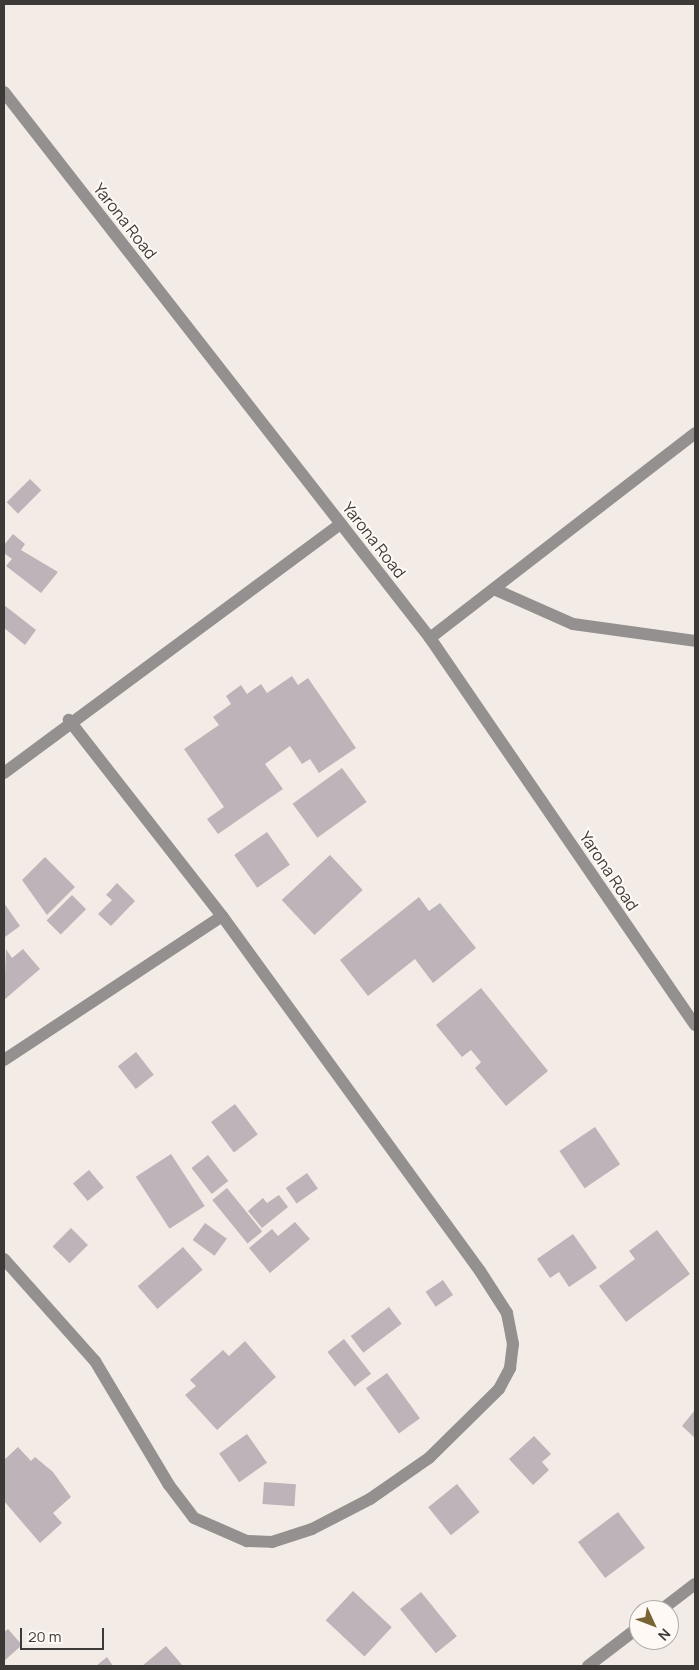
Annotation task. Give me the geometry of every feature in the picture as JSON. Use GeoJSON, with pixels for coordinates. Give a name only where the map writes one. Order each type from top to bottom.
{"type":"FeatureCollection","features":[{"type":"Feature","properties":{"kind":"street","name":"Yarona Road"},"geometry":{"type":"LineString","coordinates":[[4,92],[430,638],[695,1025]]}},
{"type":"Feature","properties":{"kind":"street"},"geometry":{"type":"LineString","coordinates":[[430,638],[496,590],[695,433]]}},
{"type":"Feature","properties":{"kind":"street"},"geometry":{"type":"LineString","coordinates":[[4,773],[70,720],[341,524]]}},
{"type":"Feature","properties":{"kind":"street"},"geometry":{"type":"LineString","coordinates":[[496,590],[573,624],[695,641]]}},
{"type":"Feature","properties":{"kind":"street"},"geometry":{"type":"LineString","coordinates":[[4,1259],[95,1361],[169,1485],[194,1518],[247,1541],[272,1542],[312,1529],[370,1499],[429,1458],[499,1389],[510,1368],[513,1344],[507,1313],[222,916],[70,720]]}},
{"type":"Feature","properties":{"kind":"street"},"geometry":{"type":"LineString","coordinates":[[4,1060],[222,916]]}},
{"type":"Feature","properties":{"kind":"street"},"geometry":{"type":"LineString","coordinates":[[674,1600],[695,1584]]}},
{"type":"Feature","properties":{"kind":"street"},"geometry":{"type":"LineString","coordinates":[[588,1666],[629,1635]]}},
{"type":"Feature","properties":{"kind":"building"},"geometry":{"type":"Polygon","coordinates":[[[30,479],[41,490],[18,514],[7,502],[30,479]]]}},
{"type":"Feature","properties":{"kind":"building"},"geometry":{"type":"Polygon","coordinates":[[[13,534],[25,544],[21,550],[58,572],[41,593],[6,566],[12,559],[4,553],[4,545],[13,534]]]}},
{"type":"Feature","properties":{"kind":"building"},"geometry":{"type":"Polygon","coordinates":[[[4,605],[36,630],[25,645],[4,628],[4,605]]]}},
{"type":"Feature","properties":{"kind":"building"},"geometry":{"type":"Polygon","coordinates":[[[292,676],[298,685],[308,678],[356,748],[319,773],[310,759],[302,764],[290,746],[265,764],[283,789],[218,834],[207,819],[224,807],[184,749],[219,725],[213,717],[231,704],[226,696],[241,685],[247,694],[261,684],[267,693],[292,676]]]}},
{"type":"Feature","properties":{"kind":"building"},"geometry":{"type":"Polygon","coordinates":[[[342,768],[367,802],[317,838],[293,804],[342,768]]]}},
{"type":"Feature","properties":{"kind":"building"},"geometry":{"type":"Polygon","coordinates":[[[267,832],[290,865],[257,888],[234,855],[267,832]]]}},
{"type":"Feature","properties":{"kind":"building"},"geometry":{"type":"Polygon","coordinates":[[[330,855],[363,890],[314,935],[282,900],[330,855]]]}},
{"type":"Feature","properties":{"kind":"building"},"geometry":{"type":"Polygon","coordinates":[[[45,857],[75,887],[47,915],[22,880],[45,857]]]}},
{"type":"Feature","properties":{"kind":"building"},"geometry":{"type":"Polygon","coordinates":[[[117,883],[135,901],[111,926],[98,914],[112,900],[106,895],[117,883]]]}},
{"type":"Feature","properties":{"kind":"building"},"geometry":{"type":"Polygon","coordinates":[[[72,895],[86,909],[61,935],[47,920],[72,895]]]}},
{"type":"Feature","properties":{"kind":"building"},"geometry":{"type":"Polygon","coordinates":[[[419,897],[429,911],[440,903],[476,948],[433,983],[415,959],[368,996],[340,960],[419,897]]]}},
{"type":"Feature","properties":{"kind":"building"},"geometry":{"type":"Polygon","coordinates":[[[4,903],[20,926],[5,937],[4,934],[4,903]]]}},
{"type":"Feature","properties":{"kind":"building"},"geometry":{"type":"Polygon","coordinates":[[[6,949],[12,958],[23,949],[40,969],[4,1000],[6,949]]]}},
{"type":"Feature","properties":{"kind":"building"},"geometry":{"type":"Polygon","coordinates":[[[481,988],[548,1071],[506,1106],[475,1068],[481,1062],[471,1050],[462,1057],[436,1025],[481,988]]]}},
{"type":"Feature","properties":{"kind":"building"},"geometry":{"type":"Polygon","coordinates":[[[136,1052],[154,1075],[136,1089],[118,1066],[136,1052]]]}},
{"type":"Feature","properties":{"kind":"building"},"geometry":{"type":"Polygon","coordinates":[[[235,1104],[258,1134],[234,1152],[211,1122],[235,1104]]]}},
{"type":"Feature","properties":{"kind":"building"},"geometry":{"type":"Polygon","coordinates":[[[595,1127],[620,1164],[585,1188],[559,1151],[595,1127]]]}},
{"type":"Feature","properties":{"kind":"building"},"geometry":{"type":"Polygon","coordinates":[[[171,1154],[205,1206],[170,1229],[136,1177],[171,1154]]]}},
{"type":"Feature","properties":{"kind":"building"},"geometry":{"type":"Polygon","coordinates":[[[208,1155],[228,1181],[212,1194],[191,1168],[208,1155]]]}},
{"type":"Feature","properties":{"kind":"building"},"geometry":{"type":"Polygon","coordinates":[[[89,1170],[104,1188],[88,1201],[73,1183],[89,1170]]]}},
{"type":"Feature","properties":{"kind":"building"},"geometry":{"type":"Polygon","coordinates":[[[307,1173],[318,1189],[297,1203],[286,1188],[307,1173]]]}},
{"type":"Feature","properties":{"kind":"building"},"geometry":{"type":"Polygon","coordinates":[[[227,1188],[262,1232],[247,1243],[212,1200],[227,1188]]]}},
{"type":"Feature","properties":{"kind":"building"},"geometry":{"type":"Polygon","coordinates":[[[279,1195],[288,1207],[262,1228],[248,1211],[263,1198],[267,1203],[279,1195]]]}},
{"type":"Feature","properties":{"kind":"building"},"geometry":{"type":"Polygon","coordinates":[[[295,1222],[310,1239],[270,1273],[249,1248],[272,1229],[278,1236],[295,1222]]]}},
{"type":"Feature","properties":{"kind":"building"},"geometry":{"type":"Polygon","coordinates":[[[205,1223],[227,1239],[214,1256],[193,1240],[205,1223]]]}},
{"type":"Feature","properties":{"kind":"building"},"geometry":{"type":"Polygon","coordinates":[[[71,1228],[88,1245],[70,1263],[53,1246],[71,1228]]]}},
{"type":"Feature","properties":{"kind":"building"},"geometry":{"type":"Polygon","coordinates":[[[657,1230],[690,1274],[626,1322],[599,1286],[635,1259],[629,1251],[657,1230]]]}},
{"type":"Feature","properties":{"kind":"building"},"geometry":{"type":"Polygon","coordinates":[[[573,1234],[597,1268],[569,1287],[559,1272],[550,1278],[537,1259],[573,1234]]]}},
{"type":"Feature","properties":{"kind":"building"},"geometry":{"type":"Polygon","coordinates":[[[183,1247],[203,1270],[157,1309],[138,1286],[183,1247]]]}},
{"type":"Feature","properties":{"kind":"building"},"geometry":{"type":"Polygon","coordinates":[[[443,1280],[453,1295],[436,1307],[426,1292],[443,1280]]]}},
{"type":"Feature","properties":{"kind":"building"},"geometry":{"type":"Polygon","coordinates":[[[389,1307],[402,1324],[363,1353],[351,1336],[389,1307]]]}},
{"type":"Feature","properties":{"kind":"building"},"geometry":{"type":"Polygon","coordinates":[[[344,1339],[371,1374],[355,1387],[327,1352],[344,1339]]]}},
{"type":"Feature","properties":{"kind":"building"},"geometry":{"type":"Polygon","coordinates":[[[245,1341],[276,1377],[217,1430],[185,1395],[196,1386],[190,1380],[223,1350],[229,1356],[245,1341]]]}},
{"type":"Feature","properties":{"kind":"building"},"geometry":{"type":"Polygon","coordinates":[[[387,1373],[420,1418],[399,1434],[366,1388],[387,1373]]]}},
{"type":"Feature","properties":{"kind":"building"},"geometry":{"type":"Polygon","coordinates":[[[695,1410],[695,1438],[682,1426],[695,1410]]]}},
{"type":"Feature","properties":{"kind":"building"},"geometry":{"type":"Polygon","coordinates":[[[247,1434],[267,1463],[239,1482],[219,1454],[247,1434]]]}},
{"type":"Feature","properties":{"kind":"building"},"geometry":{"type":"Polygon","coordinates":[[[534,1436],[551,1454],[542,1462],[549,1470],[533,1485],[509,1459],[534,1436]]]}},
{"type":"Feature","properties":{"kind":"building"},"geometry":{"type":"Polygon","coordinates":[[[18,1447],[31,1461],[35,1457],[53,1472],[71,1497],[53,1513],[62,1523],[40,1543],[4,1501],[4,1460],[18,1447]]]}},
{"type":"Feature","properties":{"kind":"building"},"geometry":{"type":"Polygon","coordinates":[[[264,1482],[296,1484],[294,1506],[262,1504],[264,1482]]]}},
{"type":"Feature","properties":{"kind":"building"},"geometry":{"type":"Polygon","coordinates":[[[457,1484],[480,1512],[451,1535],[428,1507],[457,1484]]]}},
{"type":"Feature","properties":{"kind":"building"},"geometry":{"type":"Polygon","coordinates":[[[618,1512],[645,1548],[605,1578],[578,1542],[618,1512]]]}},
{"type":"Feature","properties":{"kind":"building"},"geometry":{"type":"Polygon","coordinates":[[[353,1591],[392,1627],[364,1656],[326,1620],[353,1591]]]}},
{"type":"Feature","properties":{"kind":"building"},"geometry":{"type":"Polygon","coordinates":[[[421,1592],[457,1636],[436,1653],[400,1609],[421,1592]]]}},
{"type":"Feature","properties":{"kind":"building"},"geometry":{"type":"Polygon","coordinates":[[[8,1629],[22,1645],[4,1661],[4,1632],[8,1629]]]}},
{"type":"Feature","properties":{"kind":"building"},"geometry":{"type":"Polygon","coordinates":[[[166,1646],[182,1665],[142,1666],[166,1646]]]}},
{"type":"Feature","properties":{"kind":"building"},"geometry":{"type":"Polygon","coordinates":[[[107,1657],[113,1666],[96,1666],[107,1657]]]}}]}
